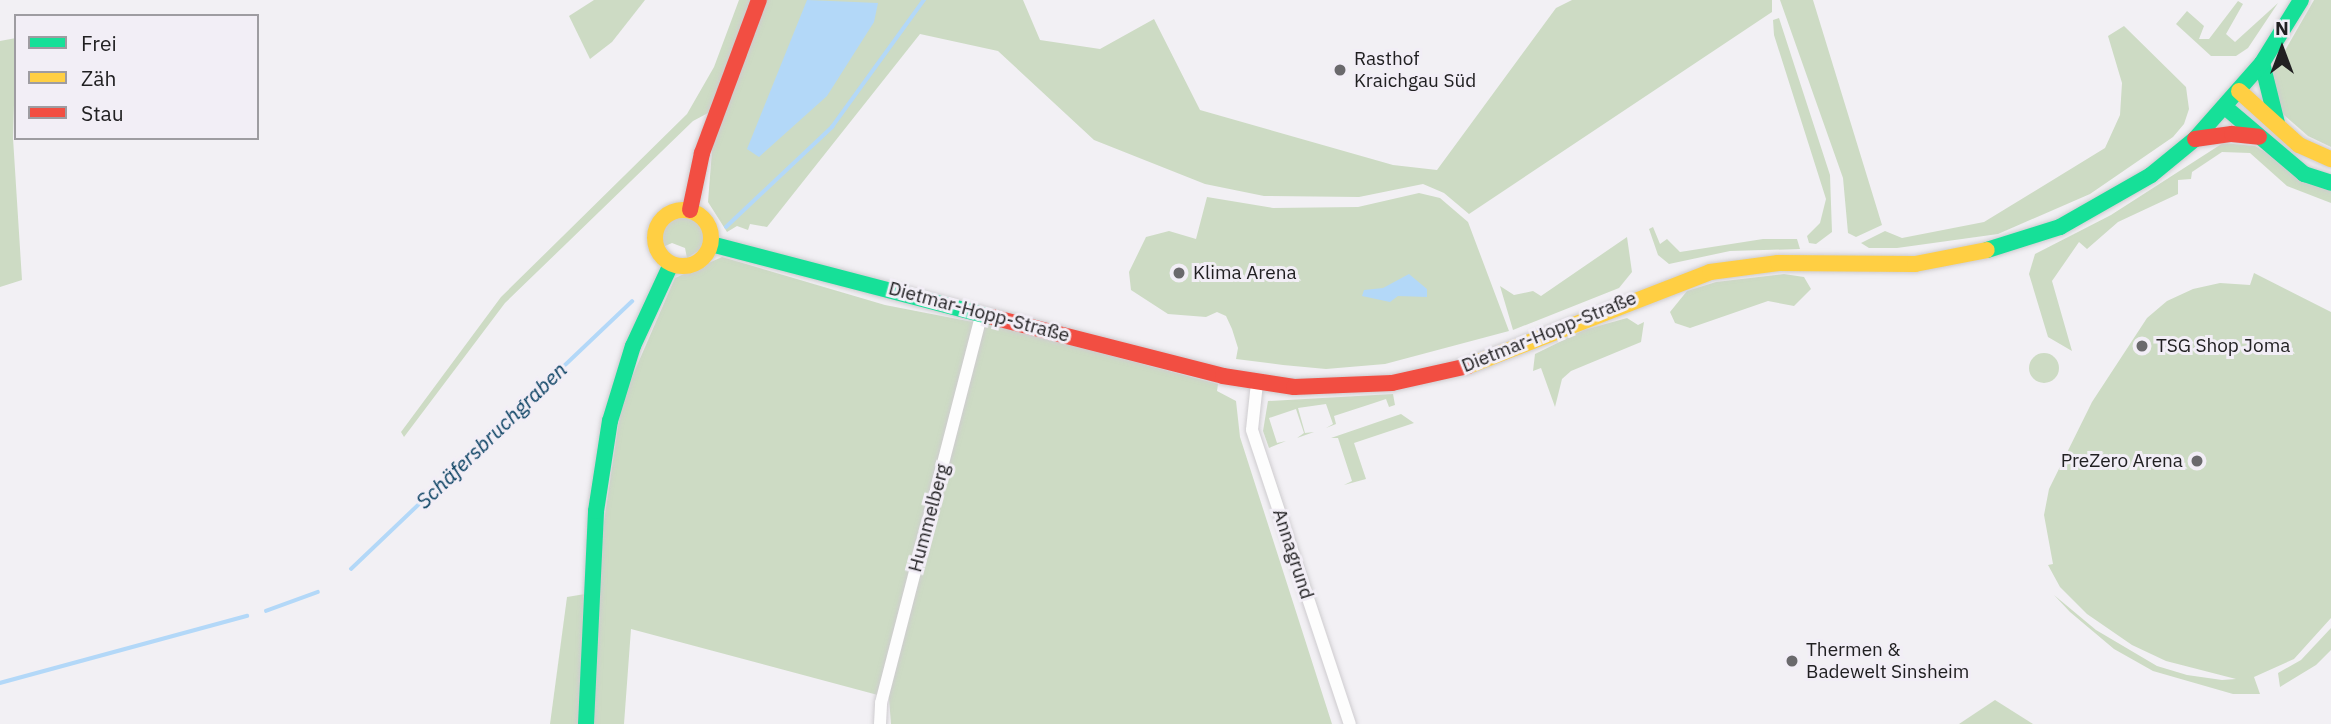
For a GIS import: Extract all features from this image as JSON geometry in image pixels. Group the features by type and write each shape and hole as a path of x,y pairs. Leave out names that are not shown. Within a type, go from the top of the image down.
{"main road":[{"path":"690,210 702,153 759,0"},
{"name":"Dietmar-Hopp-Straße","path":"711,244 1257,383 1335,388 1429,377 1519,348 1686,279 1733,267 1915,264 2005,247 2060,227 2105,204 2151,175 2195,139 2262,62 2301,0"},
{"path":"2262,62 2267,94 2279,128"},
{"path":"2239,91 2299,145 2331,159"},
{"path":"2225,107 2304,173 2331,183"},
{"path":"2195,139 2232,134 2259,137"},
{"path":"690,210 707,223 711,244 696,263 671,264 657,249 656,228 670,212 690,210"},
{"path":"586,724 596,512 604,455 633,346 671,264"}],"street":[{"name":"Hummelberg","path":"880,724 881,703 982,313"},
{"name":"Annagrund","path":"1257,383 1252,430 1350,724"}],"green space":[{"path":"594,0 645,0 612,42 590,59 569,16"},
{"path":"739,0 754,0 710,112 693,121 505,303 404,437 401,432 501,297 687,114 714,67"},
{"path":"764,0 1023,0 1040,40 1100,49 1154,19 1200,110 1393,165 1437,170 1556,8 1572,0 1772,0 1772,12 1469,214 1444,193 1423,184 1359,197 1264,196 1205,184 1094,140 998,51 920,34 767,227 750,224 748,230 737,226 727,232 708,202 713,138"},
{"path":"1780,0 1813,0 1882,225 1856,237 1848,233 1843,178"},
{"path":"2314,0 2331,0 2331,147 2308,136 2283,114 2272,73"},
{"path":"2238,1 2243,4 2226,34 2235,42 2278,3 2248,48 2236,56 2211,56 2176,24 2187,11 2204,26 2199,39 2209,39"},
{"path":"1779,18 1830,175 1832,232 1816,244 1809,243 1807,236 1820,223 1826,199 1774,35 1773,20"},
{"path":"2124,26 2186,87 2189,109 2184,124 2173,137 2090,194 1998,234 1897,248 1869,248 1861,243 1885,231 1902,238 1984,222 2105,148 2120,115 2122,83 2108,36"},
{"path":"14,38 13,138 22,280 0,287 0,41"},
{"path":"2223,143 2255,146 2331,190 2331,203 2287,186 2250,153 2222,152 2192,172 2191,179 2178,180 2178,194 2118,222 2087,249 2079,242 2052,281 2072,351 2048,337 2029,274 2035,254 2111,215"},
{"path":"1419,193 1440,198 1468,222 1509,331 1385,364 1326,369 1283,365 1236,359 1238,348 1226,316 1217,312 1206,317 1168,314 1131,290 1129,272 1146,237 1169,231 1196,239 1207,197 1273,208 1358,207"},
{"path":"687,215 701,224 705,234 701,249 687,258 685,248 672,243 663,247 660,236 671,218"},
{"path":"1653,227 1660,244 1667,239 1680,252 1763,239 1797,239 1800,249 1730,251 1669,264 1658,255 1649,229"},
{"path":"1627,237 1632,272 1619,288 1513,330 1500,286 1514,295 1533,291 1541,296"},
{"path":"722,257 885,305 1009,329 1218,384 1217,391 1236,401 1240,437 1332,724 891,724 889,698 631,629 624,724 593,724 601,542 622,400 675,278"},
{"name":"PreZero Arena","path":"2254,273 2331,312 2331,618 2294,659 2254,677 2260,694 2233,694 2153,671 2114,649 2070,612 2054,595 2096,630 2157,666 2187,675 2222,680 2236,679 2166,661 2132,645 2087,614 2060,587 2048,565 2053,564 2044,515 2049,489 2092,402 2147,318 2167,301 2193,289 2220,283 2250,285"},
{"path":"1784,274 1804,277 1811,289 1794,306 1768,301 1690,328 1675,323 1670,312 1687,291 1716,282"},
{"path":"1627,318 1638,325 1644,322 1641,342 1571,371 1562,379 1555,407 1541,368 1533,371 1535,354 1584,330"},
{"path":"2044,353 2055,357 2059,368 2055,379 2044,383 2033,379 2029,368 2033,357"},
{"path":"1393,394 1395,405 1389,407 1386,399 1334,416 1336,424 1326,428 1333,424 1326,404 1298,408 1305,433 1314,432 1297,438 1304,433 1296,409 1269,418 1277,443 1286,441 1269,448 1263,431 1268,401"},
{"path":"1401,414 1414,423 1354,443 1366,479 1344,485 1352,481 1338,438 1331,438"},
{"path":"585,594 578,724 550,724 567,597"},
{"path":"2331,628 2331,650 2316,665 2280,687 2278,673 2301,660"},
{"path":"1995,700 2033,724 1959,724"}],"water":[{"path":"807,0 878,3 874,22 827,96 759,157 747,149"},
{"path":"1409,274 1427,289 1427,297 1398,296 1390,302 1362,296 1364,290 1383,288"}],"waterway":[{"name":"Schäfersbruchgraben","path":"726,227 832,127 924,0"},
{"name":"Schäfersbruchgraben","path":"351,569 632,301"},
{"name":"Schäfersbruchgraben","path":"266,611 318,592"},
{"name":"Schäfersbruchgraben","path":"0,683 247,616"}],"traffic: fast":[{"path":"1987,250 2060,227 2151,175 2195,139 2262,63 2301,0"},
{"path":"2262,63 2277,123"},
{"path":"2225,107 2304,174 2331,183"},
{"path":"711,244 992,317"},
{"path":"586,724 596,511 610,421 633,346 671,264"}],"traffic: slow":[{"path":"2239,91 2299,145 2331,159"},
{"path":"677,210 689,210 699,214 707,222 711,238 707,254 699,262 689,266 677,266 667,262 659,254 655,244 655,232 659,222 667,214 677,210"},
{"path":"1468,366 1710,272 1778,263 1915,264 1987,250"}],"traffic: jam":[{"path":"690,210 702,153 759,0"},
{"path":"2195,139 2232,134 2259,137"},
{"path":"992,317 1223,376 1294,387 1392,383 1468,366"}],"place":[{"name":"Rasthof Kraichgau Süd","path":"1340,70"},
{"name":"Klima Arena","path":"1179,273"},
{"name":"TSG Shop Joma","path":"2142,346"},
{"name":"PreZero Arena","path":"2197,461"},
{"name":"Thermen & Badewelt Sinsheim","path":"1792,661"}]}
